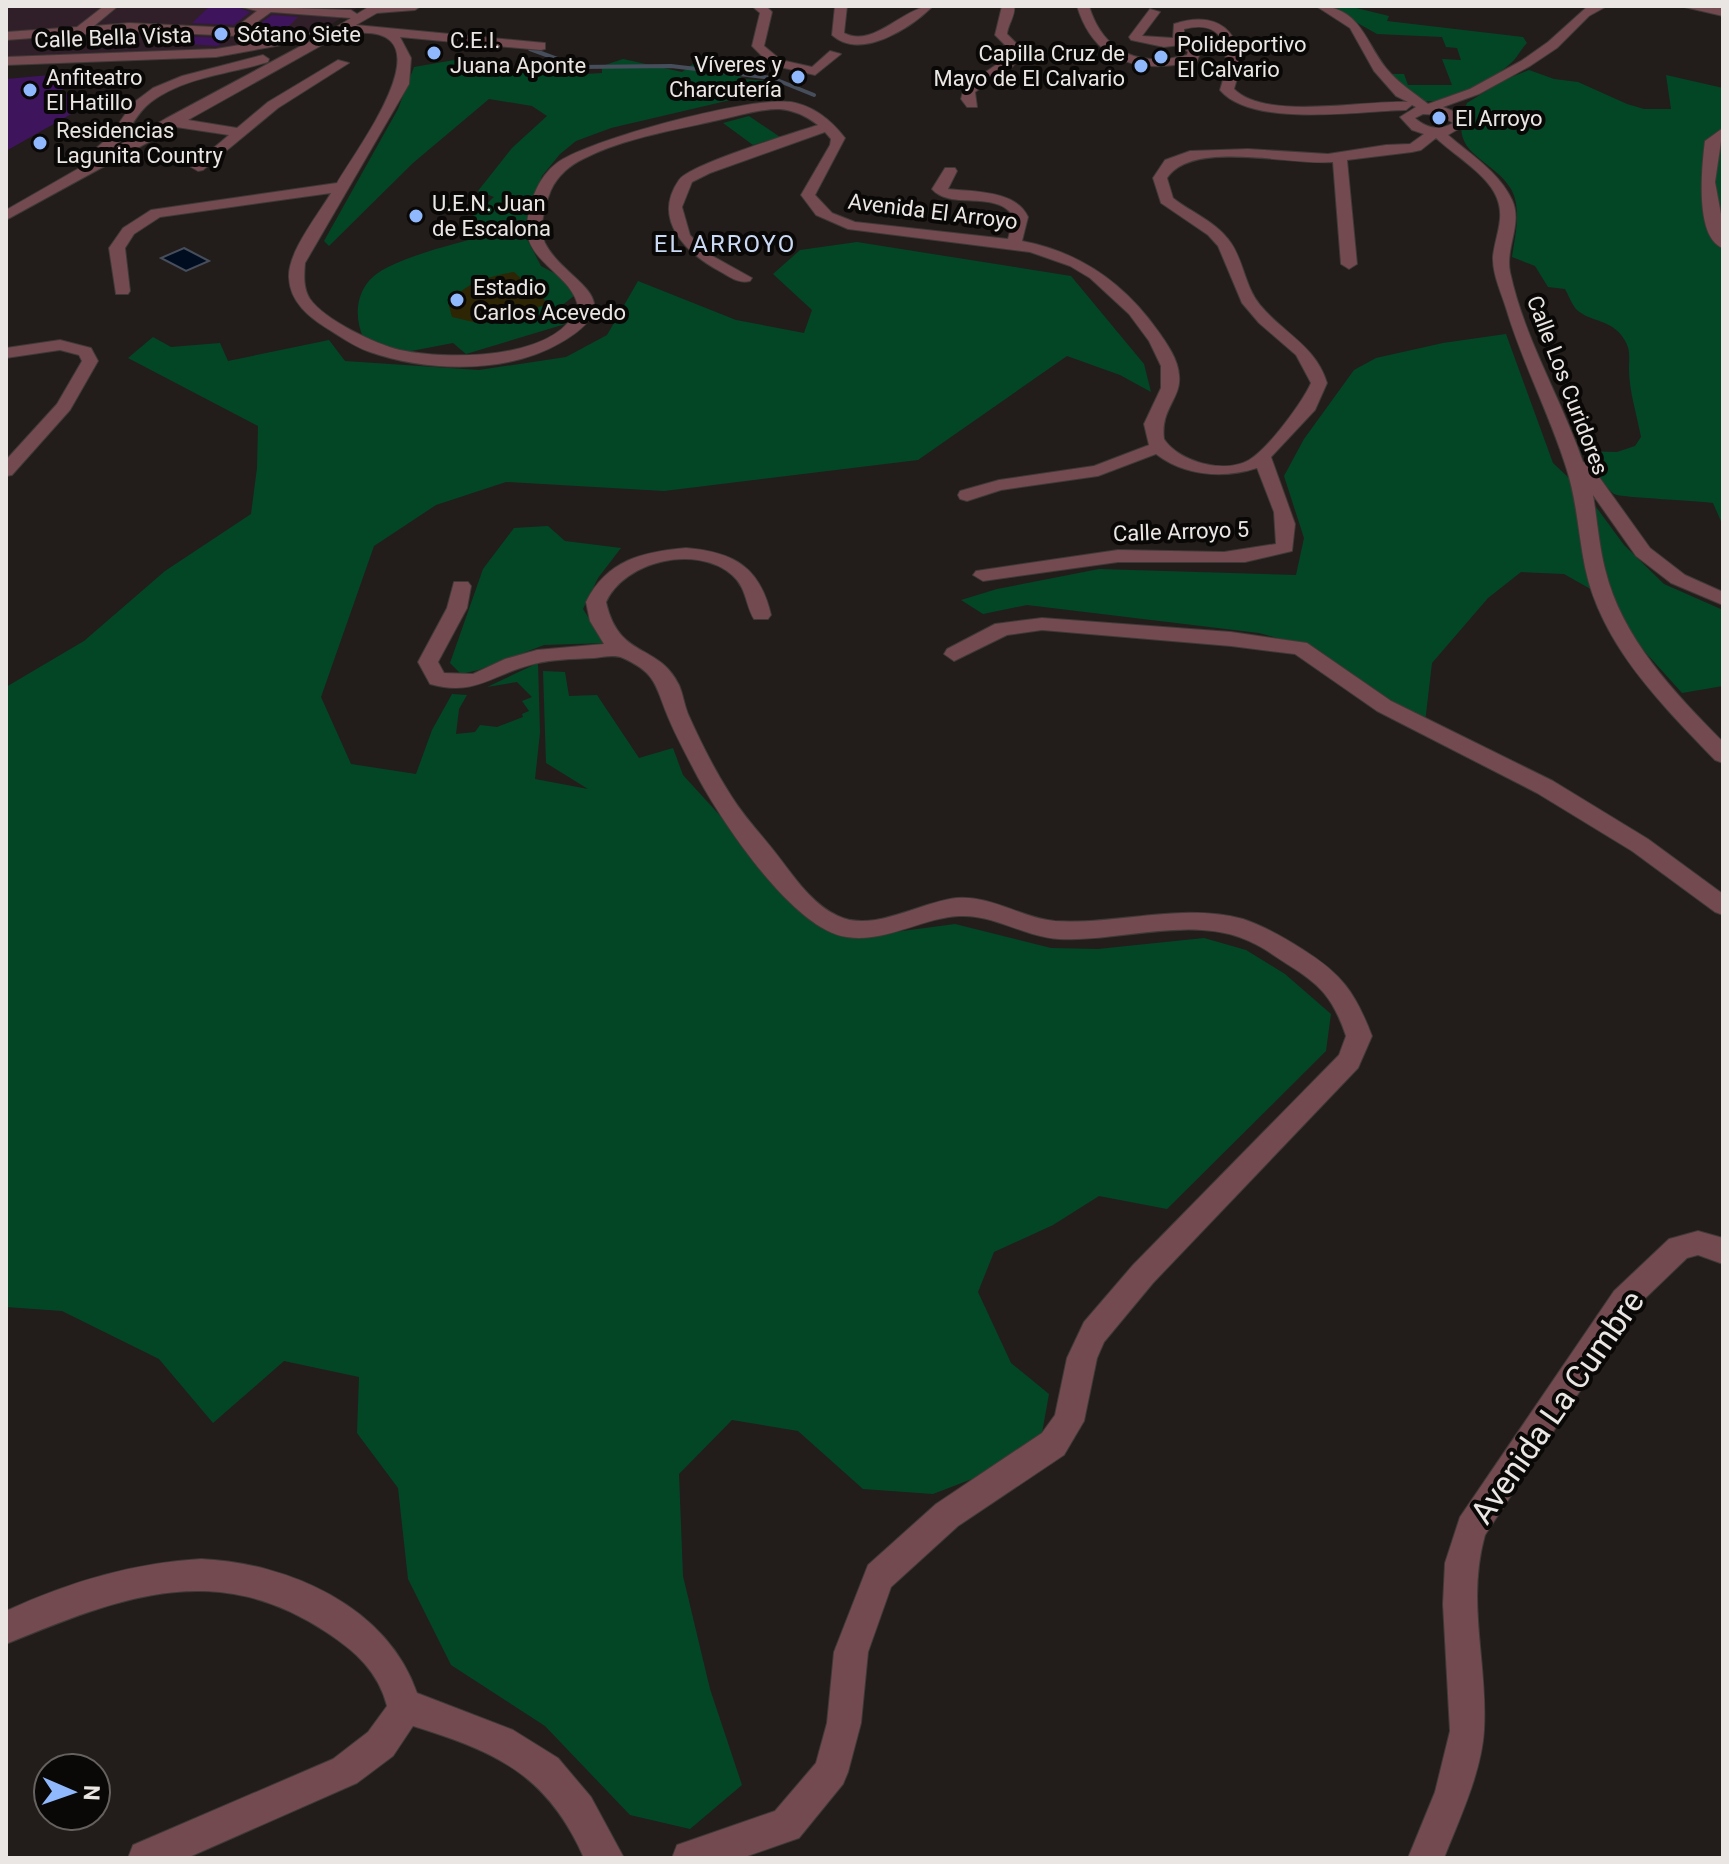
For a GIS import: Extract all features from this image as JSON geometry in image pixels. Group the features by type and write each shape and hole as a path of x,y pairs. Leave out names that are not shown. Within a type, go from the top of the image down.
{"street":[{"path":"82,29 112,6"},
{"path":"244,6 351,14"},
{"path":"6,200 111,144 123,132 137,107 173,82 254,62 321,37 351,14 372,7 415,6"},
{"path":"758,6 766,12 758,46 766,58 777,65 815,71 835,54"},
{"path":"841,6 838,35 853,41 879,35 927,6"},
{"path":"972,104 968,99 969,90 1008,63 1018,51 1001,35 1008,6"},
{"path":"1083,6 1099,40 1127,61 1173,63 1192,58 1195,51 1176,32 1178,27 1201,17 1229,43 1235,54 1227,90 1238,100 1271,108 1415,109 1451,114 1458,124"},
{"path":"1322,6 1355,26 1379,68 1436,132"},
{"path":"1388,148 1387,143 1401,136 1415,109 1465,95 1547,50 1568,31 1582,9 1601,6"},
{"path":"1686,6 1723,12"},
{"path":"6,36 82,29 155,27 238,32 269,7"},
{"path":"6,216 372,7"},
{"path":"1154,12 1135,37 1137,39 1164,43 1183,41"},
{"path":"374,31 403,46 407,59 402,84 334,188 297,237 284,264 300,300 322,319 374,348 390,352 474,360 535,349 555,340 579,323 586,302 577,283 549,261 536,236 537,214 544,187 561,166 604,145 753,107 790,105 806,108 828,126"},
{"path":"6,64 216,59 321,37 374,31 541,46"},
{"path":"321,37 357,37 376,42 390,51 394,65 389,87 334,188"},
{"path":"198,167 273,105 343,63"},
{"path":"190,76 216,76 226,80 227,85 220,96"},
{"path":"1462,153 1458,124 1465,95"},
{"path":"137,107 144,116 239,132"},
{"path":"967,495 999,485 1098,471 1159,447 1174,459 1205,469 1244,468 1262,456 1309,406 1319,383 1317,373 1304,352 1255,310 1238,285 1225,244 1166,200 1161,190 1161,179 1172,162 1205,153 1340,158 1388,148 1403,150 1458,124"},
{"path":"744,278 702,256 683,236 675,207 686,180 705,170 828,126"},
{"name":"Avenida El Arroyo","path":"828,126 838,138 837,145 808,195 817,210 830,219 853,226 898,232 1014,242 1045,250 1092,272 1109,284 1137,314 1168,362 1172,377 1168,393 1153,422 1153,435 1159,447"},
{"name":"Calle Los Curidores","path":"1436,132 1498,186 1507,204 1509,223 1501,256 1506,287 1584,493 1595,569 1608,607 1632,653 1684,715 1723,755"},
{"path":"1723,132 1712,141 1707,177 1708,211 1723,243"},
{"path":"1340,158 1349,264"},
{"path":"950,171 940,184 939,189 944,193 1007,202 1018,209 1021,218 1014,242"},
{"path":"122,291 117,248 128,231 156,213 334,188"},
{"path":"6,353 60,345 85,352 90,361 64,406 6,471"},
{"path":"1568,445 1643,552 1678,579 1723,599"},
{"name":"Calle Arroyo 5","path":"983,575 1016,573 1097,558 1239,556 1285,547 1284,509 1272,488 1262,456"},
{"path":"690,1858 786,1825 831,1772 844,1723 851,1652 879,1576 947,1515 1053,1444 1069,1421 1082,1358 1094,1332 1143,1274 1349,1061 1359,1036 1342,992 1315,968 1264,937 1233,926 1162,923 1119,930 1053,930 1000,911 957,907 873,927 850,929 831,924 801,904 719,796 676,709 668,683 650,663 620,649 602,628 596,602 609,578 648,558 688,553 712,557 734,569 752,586 761,615"},
{"path":"461,586 457,608 428,662 437,679 465,684 481,681 525,660 620,649"},
{"path":"954,654 1002,629 1042,624 1231,639 1300,648 1384,706 1545,787 1613,828 1723,906"},
{"name":"Avenida La Cumbre","path":"1426,1858 1452,1792 1467,1731 1459,1604 1461,1563 1471,1528 1624,1300 1679,1248 1698,1243 1723,1251"},
{"path":"6,1628 83,1595 158,1579 210,1575 264,1583 312,1604 358,1633 385,1659 398,1680 404,1706 395,1729 374,1752 345,1771 146,1858"},
{"path":"404,1706 483,1731 549,1772 578,1806 600,1854 606,1858"}],"shaded area":[{"path":"6,6 360,6 305,41 228,56 6,64"}],"green space":[{"path":"1327,6 1348,6 1389,16 1387,21 1523,37 1527,43 1511,63 1493,77 1453,97 1428,101 1410,94 1389,74 1404,74 1408,85 1452,85 1442,59 1461,60 1457,48 1446,47 1442,37 1377,34"},
{"path":"466,58 490,59 482,65 542,75 602,73 602,66 623,59 682,72 693,64 722,71 730,68 743,79 782,82 756,94 611,128 576,141 560,154 542,176 525,235 541,266 567,280 575,295 560,307 572,322 466,354 453,343 406,352 364,339 358,314 363,290 374,276 396,263 487,235 465,223 494,197 478,191 512,148 547,116 532,106 489,99 413,163 329,246 324,241 398,109 414,67"},
{"path":"1529,70 1554,79 1578,82 1644,109 1671,109 1666,75 1723,88 1723,526 1713,503 1614,494 1578,451 1617,452 1635,446 1641,437 1630,386 1628,347 1613,328 1577,310 1565,289 1548,287 1535,266 1512,257 1517,223 1511,189 1473,153 1462,134 1467,103 1504,80"},
{"path":"749,116 780,137 753,145 723,123"},
{"path":"857,242 1071,276 1144,364 1151,392 1120,375 1067,356 918,460 664,491 506,482 436,505 374,546 321,697 351,764 416,774 432,730 452,694 467,695 459,709 456,734 475,732 480,725 497,727 523,717 522,714 529,711 522,701 532,697 517,682 487,687 538,663 540,733 535,779 588,789 546,763 543,671 565,672 569,696 597,695 639,758 673,748 683,775 755,854 857,937 955,924 1051,948 1098,949 1204,938 1246,950 1285,974 1331,1014 1326,1051 1167,1209 1099,1196 1053,1225 994,1252 978,1292 1011,1363 1049,1394 1042,1433 1011,1464 933,1494 863,1489 798,1431 732,1420 679,1474 683,1576 710,1689 742,1785 690,1829 630,1815 545,1726 451,1665 408,1579 398,1488 357,1433 359,1377 284,1361 213,1423 159,1359 62,1311 6,1307 6,687 84,641 165,571 251,514 258,426 128,358 153,337 171,347 220,343 228,361 329,340 345,361 479,370 566,357 607,335 638,281 736,320 804,333 812,310 773,274 800,250"},
{"path":"1506,334 1553,463 1588,496 1624,545 1664,584 1723,610 1723,686 1682,693 1629,634 1610,600 1564,574 1521,572 1488,598 1432,663 1424,731 1317,649 1259,633 1027,605 983,614 961,600 997,589 1099,569 1296,575 1304,538 1284,476 1304,439 1354,370 1376,358 1443,343"},
{"path":"548,526 565,541 621,548 598,578 583,609 605,643 544,645 461,674 450,663 483,569 514,528"}],"sand":[{"path":"514,272 549,304 482,324 452,317 449,306 469,286 486,278"}],"water":[{"path":"184,248 209,261 186,271 161,258"}],"building":[{"path":"210,6 235,6 250,12 234,25 192,23"},
{"path":"272,15 298,17 280,35 245,34"},
{"path":"178,36 227,38 218,46 171,43"},
{"path":"50,75 62,77 63,93 96,100 6,151 6,79"}],"waterway":[{"path":"530,49 579,67 671,66 772,78 814,95"}],"place":[{"name":"Sótano Siete","path":"221,34"},
{"name":"C.E.I. Juana Aponte","path":"434,53"},
{"name":"Polideportivo El Calvario","path":"1161,57"},
{"name":"Capilla Cruz de Mayo de El Calvario","path":"1141,66"},
{"name":"Víveres y Charcutería","path":"798,77"},
{"name":"Anfiteatro El Hatillo","path":"30,90"},
{"name":"El Arroyo","path":"1439,118"},
{"name":"Residencias Lagunita Country","path":"40,143"},
{"name":"U.E.N. Juan de Escalona","path":"416,216"},
{"name":"Estadio Carlos Acevedo","path":"457,300"}],"district":[{"name":"EL ARROYO","path":"725,244"}]}
